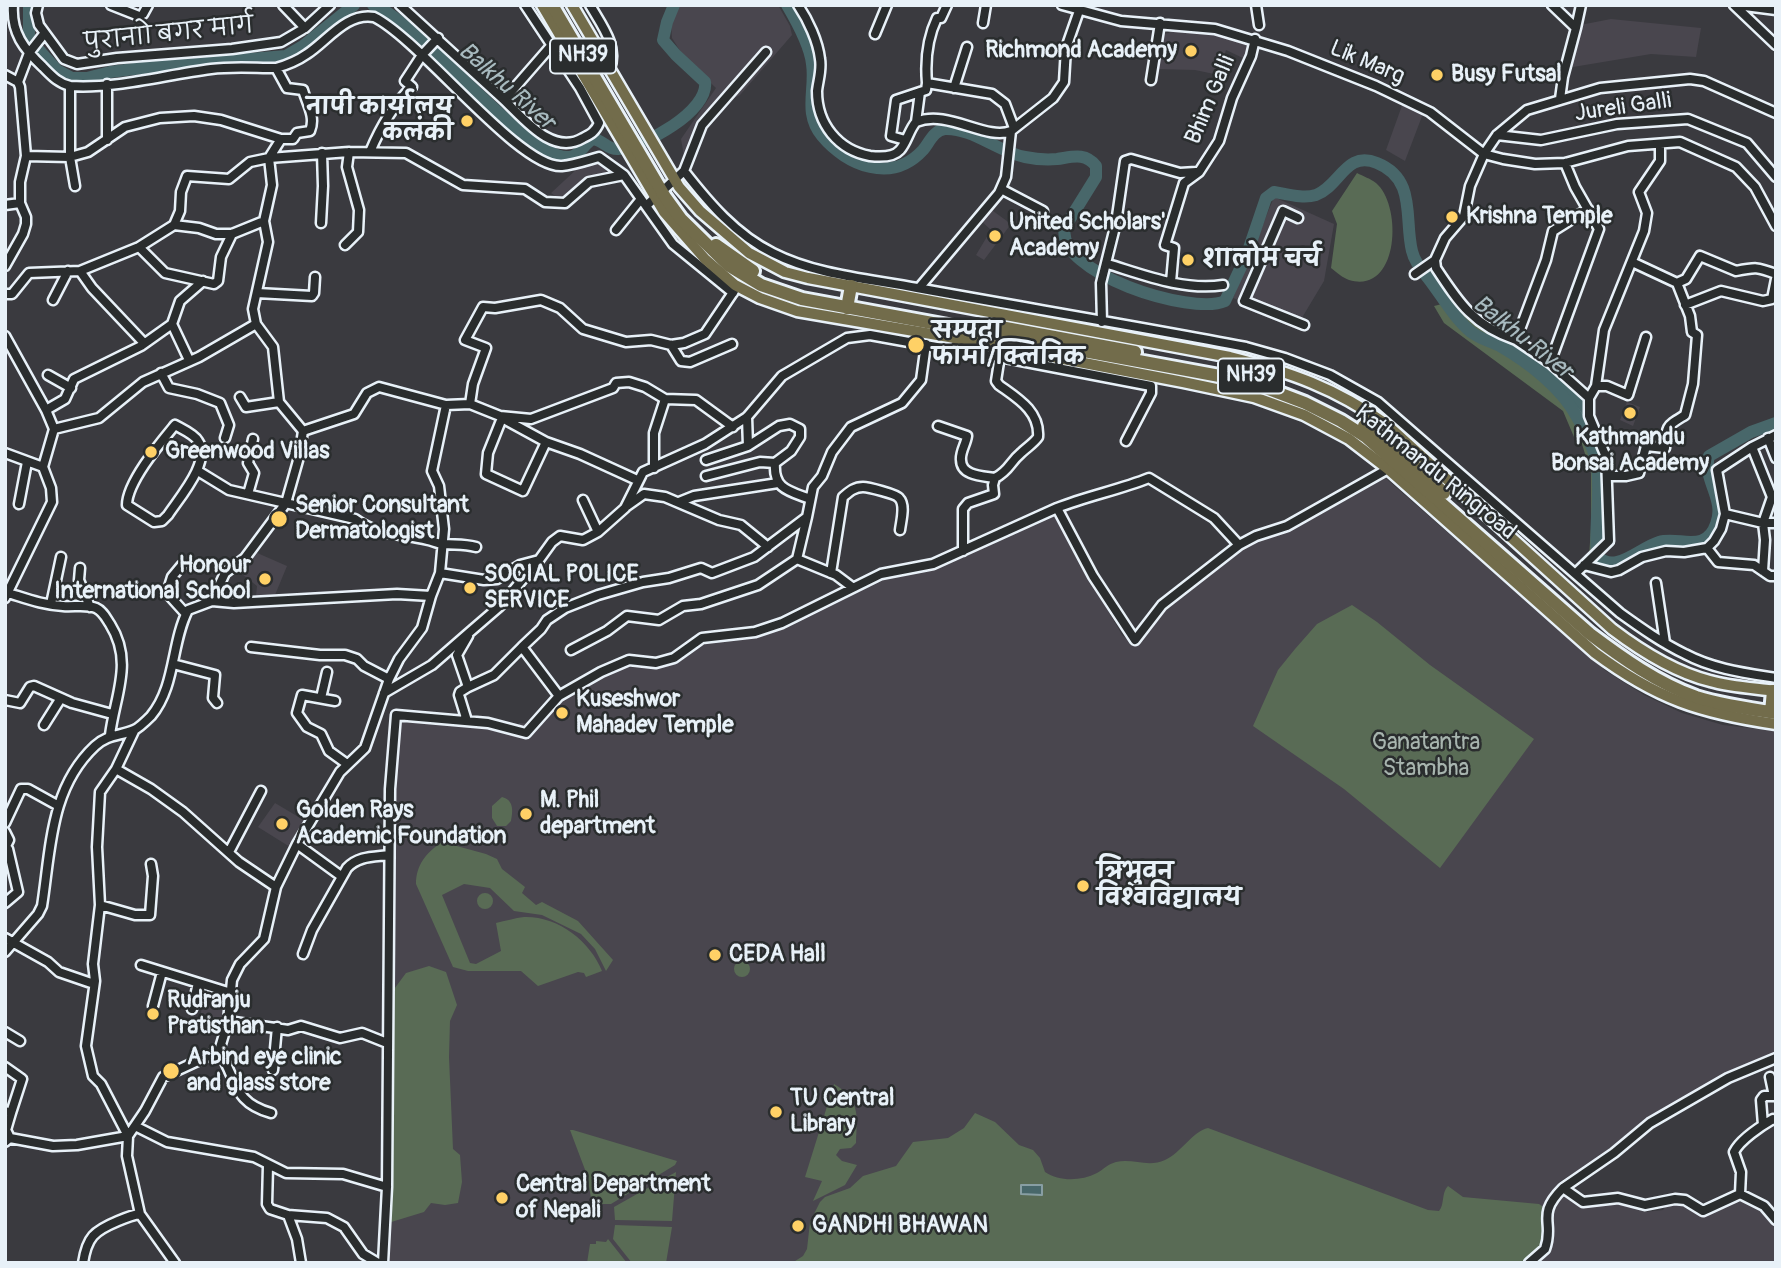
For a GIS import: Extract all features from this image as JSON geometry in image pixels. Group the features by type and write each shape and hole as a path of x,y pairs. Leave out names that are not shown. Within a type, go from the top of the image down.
{"highway":[{"name":"Kathmandu Ringroad","path":"552,5 616,105"},
{"name":"Kathmandu Ringroad","path":"562,5 681,219 728,265 761,285 777,291 848,304 1216,368 1264,379 1320,400 1356,421 1407,459 1503,547 1627,653 1657,671 1694,687 1727,697 1774,702"},
{"path":"848,304 851,286"},
{"name":"Kathmandu Ringroad","path":"848,304 1001,347 1247,382 1320,409 1366,437 1390,456 1590,634 1614,652 1667,684 1697,697 1729,705 1774,702"}],"main road":[{"path":"542,5 596,96 616,105"},
{"path":"572,5 610,69 616,105"},
{"path":"665,190 763,262 785,272 851,286 889,288 1260,364 1339,394 1386,424 1612,629 1672,667 1774,702"},
{"path":"665,190 681,234 734,289 797,311 962,334"},
{"path":"1001,347 1254,397 1326,425 1388,469 1617,670 1678,703 1709,713 1774,702"}],"street":[{"path":"12,5 12,19 16,31 58,82 70,86 107,84 209,69 276,68 307,54 347,23 362,16 380,19 423,54 496,126 534,156 560,166 599,158 624,175 673,244 734,289 705,334 671,345 651,340 626,342 583,328 561,308 541,300 495,308 483,307 465,340 486,348 473,384 470,404"},
{"path":"18,82 31,51 43,35 36,19 38,5"},
{"path":"111,5 139,16 148,5"},
{"path":"283,5 305,27"},
{"name":"पुरानाो बगर मार्ग","path":"43,35 69,62 85,64 117,58 270,45 289,39 330,5"},
{"path":"400,5 550,141 575,143 595,132 599,123 580,88 526,5"},
{"path":"590,5 611,41 614,56 610,69"},
{"path":"798,5 812,32 820,60 818,97 821,116 828,130 848,149 877,157 901,149 916,122 920,92"},
{"path":"875,34 887,5"},
{"path":"905,140 891,136 896,100 926,90 925,60 930,37 933,26 947,5"},
{"path":"983,23 986,5"},
{"name":"Lik Marg","path":"1062,5 1121,21 1215,29 1255,39 1376,86 1430,113 1484,154 1535,164 1565,163 1628,146 1680,142 1736,167 1755,187 1776,226"},
{"path":"1256,5 1259,25"},
{"path":"1552,5 1576,28"},
{"path":"1560,99 1581,5"},
{"path":"1735,5 1776,10"},
{"path":"1735,5 1776,45"},
{"path":"916,122 934,117 1001,135 1012,131 1053,97 1064,82 1066,48 1079,8"},
{"path":"1151,80 1160,23"},
{"name":"Bhim Galli","path":"1171,282 1174,248 1165,245 1184,183 1199,172 1219,141 1231,98 1251,56 1255,39"},
{"path":"370,152 398,100 412,87 405,81 436,40"},
{"path":"504,100 551,46"},
{"path":"954,88 967,47"},
{"path":"616,230 643,203 665,190 684,171 702,125 766,52"},
{"path":"26,156 69,157 88,152 125,127 160,118 194,116 221,120 281,139 293,139 297,133 310,131 313,127 313,115 303,90 287,89 276,68"},
{"path":"5,75 18,82 20,87 26,156 20,182 20,203 26,224 5,266"},
{"path":"1415,274 1435,260 1445,238 1464,216 1470,186 1484,154 1497,135 1527,110 1600,88 1690,79 1704,81 1776,113"},
{"path":"919,288 1003,185 1012,131 1005,104 992,94 927,83"},
{"path":"107,84 107,140"},
{"path":"70,86 69,157 75,186"},
{"name":"Jureli Galli","path":"1497,135 1541,140 1617,124 1688,119 1747,143 1776,177"},
{"path":"212,601 225,573 245,558 286,503 303,431 279,402 273,347 256,324 253,309 268,242 264,221 272,185 269,158 281,139"},
{"path":"1576,573 1609,541 1609,476 1603,450 1589,415 1589,398 1596,386 1604,330 1644,230 1647,213 1639,192 1660,161 1660,144"},
{"path":"345,245 358,232 359,210 348,167 349,152"},
{"path":"5,294 12,293 29,273 80,271 139,247 174,225 180,211 181,192 187,176 229,179 250,162 269,158 321,153 406,153 463,185 525,189 545,202 565,203 589,182 624,175"},
{"path":"321,153 321,223"},
{"path":"1102,322 1101,284 1107,266 1125,161 1131,159 1180,173 1199,172"},
{"path":"1549,363 1599,229 1575,187 1565,163"},
{"path":"684,171 724,218 771,252 807,266 889,288 919,288 1247,347 1307,366 1339,380 1378,402 1620,613 1686,655 1724,669 1774,702"},
{"path":"1003,185 1042,211"},
{"path":"5,205 20,203"},
{"path":"1516,340 1546,260 1553,231 1588,209"},
{"path":"1298,218 1283,211 1244,301 1304,325"},
{"path":"174,225 199,228 216,234 232,234 264,221"},
{"path":"139,247 165,273 217,284 221,257 232,234"},
{"path":"1678,283 1686,279 1700,256 1736,271 1750,267 1764,268 1776,277 1772,299 1763,301 1721,291 1685,305"},
{"path":"1435,260 1436,268 1464,309 1500,335 1516,340 1549,363 1589,398"},
{"path":"1609,476 1639,473 1646,446 1665,448 1666,430 1669,424 1685,415 1693,384 1697,335 1692,332 1690,316 1678,283 1632,261"},
{"path":"1107,266 1206,288 1223,285"},
{"path":"53,300 68,271"},
{"path":"80,271 92,288 147,341"},
{"path":"257,293 312,296 315,277"},
{"path":"46,410 65,399 74,379 147,341 172,324 180,301 203,281"},
{"path":"172,324 189,360"},
{"path":"54,429 99,418 132,390 256,324"},
{"path":"953,350 962,334"},
{"path":"625,508 643,472 705,444 747,417 782,376 847,338 870,335 953,350 1001,347 1152,386 1126,441"},
{"path":"5,336 54,429 43,467 51,488 52,502 6,594 31,602 97,608 107,619 117,634 123,657 120,689 112,714 110,735"},
{"path":"1596,386 1607,386 1628,394 1646,337"},
{"path":"1218,355 1220,342"},
{"path":"671,345 681,361 690,362 732,344"},
{"path":"570,650 607,631 627,616 659,620 683,606 701,604 758,585 797,559 813,488 822,476 832,452 851,427 902,403 921,380 926,344"},
{"path":"939,426 967,436 961,460 971,474 995,478 1009,471 1020,454 1031,447 1038,437 1039,429 1027,405 996,381 1001,347"},
{"path":"161,373 169,388 220,402 229,425 225,438"},
{"path":"48,375 71,388"},
{"path":"303,431 354,414 367,393 379,387 446,405 470,404 500,416 531,419 613,388 615,383 629,382 645,387 665,399 696,400 733,426"},
{"path":"240,397 246,407 279,402"},
{"path":"654,468 654,433 665,399"},
{"path":"271,1113 252,1108 242,1096 219,1051 228,1021 232,980 240,964 264,939 276,887 297,844 340,772 365,748 389,679 399,659 422,628 440,573 443,529 439,486 432,471 446,405"},
{"path":"484,409 546,442 637,480"},
{"path":"747,417 748,446"},
{"path":"502,418 488,453 488,475 523,491 546,442"},
{"path":"706,460 748,446 779,426 790,424 800,429 800,437 792,451 775,463 760,462 706,476"},
{"path":"175,425 197,439 201,454 198,471 159,523 127,505 128,497 150,454 175,425"},
{"path":"1586,563 1611,572 1642,557 1665,551 1684,552 1707,548 1721,529 1725,514 1717,470 1772,437 1776,458"},
{"path":"248,494 254,473 248,464 253,439"},
{"path":"1752,447 1772,497 1763,523 1763,571"},
{"path":"5,453 43,467"},
{"path":"19,504 27,462"},
{"path":"775,463 774,475 778,483 787,491 810,499"},
{"path":"1057,508 1093,576 1135,640 1162,605 1239,545 1287,526 1388,469"},
{"path":"198,471 229,490 355,519 366,528 392,536 427,540 442,545 459,543 476,547"},
{"path":"962,551 963,509 968,502 994,494 995,478"},
{"path":"268,1166 267,1205 270,1209 288,1214 327,1218 344,1227 363,1254 381,1263 387,1187 390,789 395,716 398,714 488,723 526,733 559,696 601,672 629,660 656,663 674,658 702,638 755,632 782,623 881,574 933,564 1057,508 1149,478 1214,518 1239,545"},
{"path":"679,502 694,496 778,483"},
{"path":"831,573 843,497 853,489 863,487 897,495 902,500 900,530"},
{"path":"384,694 432,665 500,606 552,542 560,536 583,540 598,532 644,494 665,497 719,520 741,524 768,547"},
{"path":"583,500 598,532"},
{"path":"1725,514 1763,523 1776,523"},
{"path":"467,720 460,692 494,676 547,620 565,608 598,595 701,568 712,573 754,556 807,517"},
{"path":"1707,548 1718,562 1754,565 1770,576 1776,576"},
{"path":"51,604 61,557"},
{"path":"797,559 831,573 852,587"},
{"path":"440,573 484,580 498,579 520,565 539,560"},
{"path":"182,565 172,577 167,593 186,614"},
{"path":"80,568 79,580 90,607"},
{"path":"1656,583 1665,643"},
{"path":"175,1263 140,1214 127,1156 128,1136 102,1084 93,1076 86,1046 100,905 97,810 100,792 116,769 134,731 150,717 160,701 186,614 192,607 212,601 234,603 397,594 431,596"},
{"path":"468,687 457,655 471,631"},
{"path":"251,647 320,656 345,655 357,659 364,666 389,679"},
{"path":"522,647 559,696"},
{"path":"173,664 215,675 214,698 217,703"},
{"path":"321,698 327,672"},
{"path":"5,699 20,703 32,686 112,714"},
{"path":"335,701 302,695 297,713 307,727 321,734 329,751 347,764"},
{"path":"44,725 61,698"},
{"path":"5,952 8,941 38,914 42,906 57,805 64,787 94,746 110,735 134,731"},
{"path":"116,769 162,796 239,862 276,887"},
{"path":"5,823 21,789 28,789 57,805"},
{"path":"229,852 261,791"},
{"path":"5,832 9,840 5,847 18,891 5,903"},
{"path":"297,844 341,876"},
{"path":"303,954 312,930 341,876 352,862 365,857 389,855"},
{"path":"100,905 135,915 149,915 153,876 151,864"},
{"path":"8,941 48,962 59,972 94,984"},
{"path":"141,965 231,993"},
{"path":"153,1006 162,972"},
{"path":"192,1009 198,983"},
{"path":"228,1021 288,1030 301,1026 340,1038 362,1033 387,1043"},
{"path":"273,1070 277,1027"},
{"path":"5,1032 20,1041"},
{"path":"5,1067 22,1079 8,1112 8,1140 53,1146 77,1145 128,1136 163,1077 219,1051"},
{"path":"1529,1263 1545,1249 1547,1210 1552,1199 1563,1188 1614,1153 1650,1123 1728,1079 1776,1058"},
{"path":"1763,1125 1761,1100 1764,1096 1773,1096 1770,1077"},
{"path":"1740,1194 1741,1172 1734,1152 1738,1143 1763,1125 1776,1120"},
{"path":"135,1126 167,1142 254,1157 286,1173 343,1174 387,1187"},
{"path":"1563,1188 1583,1202 1618,1198 1645,1205 1675,1199 1685,1200 1703,1211 1740,1194"},
{"path":"1740,1194 1764,1206 1775,1219"},
{"path":"83,1263 91,1237 101,1228 140,1214"},
{"path":"288,1214 297,1239 301,1263"}],"shaded area":[{"path":"678,5 778,5 792,35 740,95 729,101 707,127 702,134 695,159 684,156 681,139 716,88 684,57 672,38 671,23"},
{"path":"1611,19 1701,28 1696,57 1651,54 1567,68 1580,25"},
{"name":"Richmond Academy","path":"1172,27 1230,31 1255,41 1251,53 1245,59 1226,50 1221,67 1214,74 1195,70 1157,69 1159,35 1169,33"},
{"path":"1404,100 1424,111 1405,161 1386,150"},
{"path":"599,162 607,171 585,183 564,202 551,193 579,167"},
{"path":"1274,197 1334,224 1324,281 1300,321 1233,298"},
{"name":"United Scholars' Academy","path":"989,208 1011,224 984,260 976,255 991,230 979,219"},
{"name":"Kathmandu Bonsai Academy","path":"1627,402 1640,407 1633,426 1620,420"},
{"name":"त्रिभुवन विश्वविद्यालय","path":"1382,475 1606,671 1644,695 1682,713 1723,725 1776,731 1776,1051 1719,1078 1639,1124 1612,1148 1558,1183 1558,1189 1590,1204 1621,1203 1645,1212 1663,1210 1670,1201 1676,1200 1710,1211 1738,1197 1757,1202 1776,1224 1776,1263 386,1263 397,713 414,711 470,717 517,729 519,723 535,724 548,708 601,675 625,667 652,668 672,663 704,640 754,633 871,581 1000,537 1054,515 1122,635 1128,640 1136,640 1162,608 1246,545 1296,526"},
{"name":"Honour International School","path":"255,552 287,566 275,595 256,596 257,586 238,571"},
{"name":"Golden Rays Academic Foundation","path":"275,803 307,822 290,847 258,827"},
{"path":"205,988 228,996 222,1031 198,1031"}],"green space":[{"path":"1357,173 1376,183 1385,194 1393,228 1387,262 1378,274 1366,281 1349,280 1331,268 1337,224 1332,211"},
{"path":"1452,304 1548,380 1579,416 1591,438 1601,468 1598,549 1589,556 1591,473 1581,441 1574,437 1563,411 1444,323 1434,306"},
{"name":"Ganatantra Stambha","path":"1352,605 1534,739 1440,868 1344,789 1253,726 1278,670 1295,649 1317,624"},
{"path":"502,797 511,803 512,817 506,826 497,826 492,818 492,806"},
{"path":"442,842 497,859 502,869 525,887 522,893 536,905 542,902 578,921 613,960 606,971 595,949 581,934 542,915 514,911 490,888 464,884 442,895 470,963 476,964 501,951 496,923 524,917 549,921 571,932 590,950 602,971 586,977 584,973 578,972 538,986 521,971 468,971 453,967 416,884 423,860"},
{"path":"485,893 493,901 485,909 477,901"},
{"path":"742,961 750,969 742,977 734,969"},
{"path":"429,966 446,972 457,1005 450,1021 449,1057 453,1149 460,1155 462,1182 458,1203 431,1203 424,1212 388,1223 389,996 406,973"},
{"path":"834,1084 849,1096 857,1117 856,1143 851,1148 840,1149 836,1155 842,1161 857,1165 845,1185 813,1201 822,1181 805,1177"},
{"path":"975,1113 995,1122 1019,1145 1033,1150 1040,1158 1045,1172 1057,1178 1084,1178 1116,1162 1159,1162 1171,1157 1197,1133 1208,1128 1428,1210 1439,1211 1448,1186 1463,1197 1539,1204 1542,1206 1545,1246 1527,1263 792,1263 803,1256 807,1249 810,1222 825,1197 850,1188 863,1176 896,1166 913,1142 948,1138 964,1128"},
{"path":"570,1130 677,1161 675,1165 611,1204 592,1204 587,1175"},
{"path":"676,1172 672,1221 615,1220 614,1207"},
{"path":"615,1225 672,1227 666,1263 632,1263 613,1239"},
{"path":"608,1239 627,1263 587,1263 590,1244 596,1244 596,1241 606,1242"}],"water":[{"name":"Balkhu River","path":"1454,304 1551,367 1587,401 1585,408 1606,450 1612,534 1601,549 1605,477 1602,457 1591,430 1577,408 1559,388"},
{"path":"1021,1185 1042,1185 1042,1195 1021,1194"}],"waterway":[{"name":"Balkhu River","path":"29,5 29,39 57,70 72,78 87,78 142,68 286,56 303,46 354,5"},
{"name":"Balkhu River","path":"373,5 393,16 418,37 532,141 556,154 573,156 593,139 614,149 643,142 673,126 697,104 705,82 663,40 674,5"},
{"name":"Balkhu River","path":"787,5 811,57 813,119 832,147 857,163 870,167 898,166 911,160 935,134 945,129 966,132 1025,157 1049,159 1078,156 1087,159 1096,166 1096,177 1065,227 1067,244 1081,260 1102,275 1157,296 1208,304 1225,301 1247,254 1266,198 1274,192 1300,196 1316,195 1358,161 1377,163 1390,170 1404,189 1414,258 1454,314 1474,334 1511,352 1533,368 1563,396 1580,422 1596,460 1597,556 1604,561 1619,562 1659,542 1706,539 1712,533 1718,515 1709,473 1709,456 1751,432 1776,423"}],"place":[{"name":"Richmond Academy","path":"1191,51"},
{"name":"Busy Futsal","path":"1437,75"},
{"name":"नापी कार्यालय कलंकी","path":"467,121"},
{"name":"Krishna Temple","path":"1452,217"},
{"name":"United Scholars' Academy","path":"995,236"},
{"name":"शालोम चर्च","path":"1188,260"},
{"name":"सम्पदा फार्मा/क्लिनिक","path":"916,345"},
{"name":"Kathmandu Bonsai Academy","path":"1630,413"},
{"name":"Greenwood Villas","path":"151,452"},
{"name":"Senior Consultant Dermatologist","path":"279,519"},
{"name":"Honour International School","path":"265,579"},
{"name":"SOCIAL POLICE SERVICE","path":"470,588"},
{"name":"Kuseshwor Mahadev Temple","path":"562,713"},
{"name":"M. Phil department","path":"526,814"},
{"name":"Golden Rays Academic Foundation","path":"282,824"},
{"name":"त्रिभुवन विश्वविद्यालय","path":"1083,886"},
{"name":"CEDA Hall","path":"715,955"},
{"name":"Rudranju Pratisthan","path":"153,1014"},
{"name":"Arbind eye clinic and glass store","path":"171,1071"},
{"name":"TU Central Library","path":"776,1112"},
{"name":"Central Department of Nepali","path":"502,1198"},
{"name":"GANDHI BHAWAN","path":"798,1226"}]}
